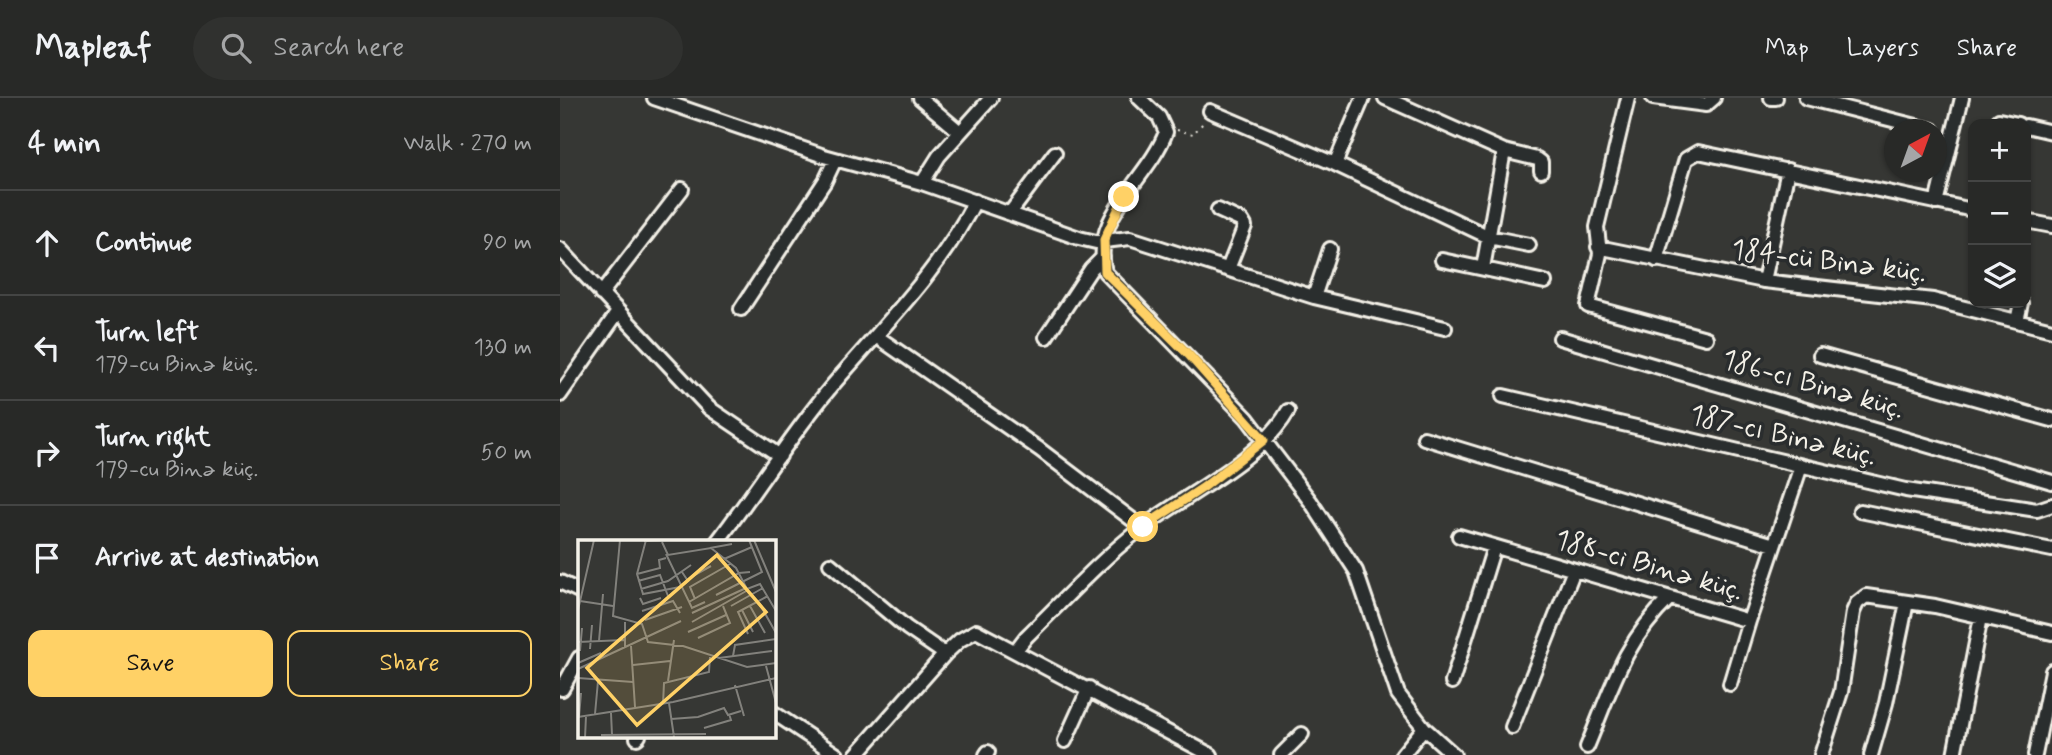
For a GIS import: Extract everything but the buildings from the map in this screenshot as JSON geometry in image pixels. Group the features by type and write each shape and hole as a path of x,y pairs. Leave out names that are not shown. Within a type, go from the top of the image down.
{"street":[{"path":"654,98 835,160 922,183 1079,238 1130,239 1314,297 1445,328"},
{"path":"920,98 960,132"},
{"path":"922,183 939,156 991,98"},
{"path":"1139,98 1159,117 1166,132 1113,215 1104,240 1105,272 1189,355 1264,440 1350,560 1398,694 1424,728 1454,755"},
{"path":"1335,164 1363,98"},
{"path":"1385,98 1504,151 1537,159 1541,162 1542,171"},
{"path":"1628,98 1597,228 1598,264 1588,306 1706,338"},
{"path":"1653,98 1706,105 1714,98"},
{"path":"1806,98 1890,119"},
{"path":"1936,203 1962,98"},
{"path":"1210,111 1335,164 1489,237 1529,245"},
{"path":"2031,127 2052,132"},
{"path":"1947,134 1952,135"},
{"path":"1483,268 1504,151"},
{"path":"1656,260 1689,155 1698,152 1968,209"},
{"path":"1010,213 1055,153"},
{"path":"741,309 825,181 835,160"},
{"path":"1764,281 1788,170"},
{"path":"601,294 681,189"},
{"path":"718,540 829,389 956,239 975,201"},
{"path":"1218,210 1242,221 1245,226 1228,269"},
{"path":"2031,221 2052,226"},
{"name":"184-cü Binə küç.","path":"1598,247 1613,247 1656,260 1764,281 1909,295 2052,330"},
{"path":"1314,297 1330,249"},
{"path":"560,250 709,408 780,456"},
{"path":"1046,337 1091,270 1103,257"},
{"path":"1443,260 1545,282"},
{"path":"2017,321 2020,308"},
{"path":"560,395 618,312"},
{"path":"876,336 1039,449 1143,527"},
{"name":"186-cı Binə küç.","path":"1560,338 2052,482"},
{"path":"1820,355 2052,420"},
{"name":"187-cı Binə küç.","path":"1503,396 1906,490 2037,510 2052,505"},
{"path":"1016,650 1102,562 1143,527 1204,487 1275,432 1289,411"},
{"path":"1424,438 1774,545"},
{"name":"188-ci Binə küç.","path":"1459,536 1749,621 1801,466"},
{"path":"1860,512 2052,550"},
{"path":"1452,682 1494,547"},
{"path":"830,564 907,628 944,654"},
{"path":"1512,727 1574,570"},
{"path":"560,582 578,591"},
{"path":"1821,755 1841,692 1853,612 1857,603 1866,596 1907,602 2052,633"},
{"path":"1587,747 1626,652 1639,631 1669,599"},
{"path":"1871,755 1886,702 1907,602"},
{"path":"1955,755 1981,617"},
{"path":"1730,684 1749,621"},
{"path":"856,755 944,654 976,631 1089,688 1211,755"},
{"path":"562,689 578,659"},
{"path":"2035,755 2052,671"},
{"path":"1065,741 1089,688"},
{"path":"775,714 837,755"},
{"path":"1402,755 1424,728"},
{"path":"1281,755 1302,734"}],"path":[{"path":"1166,132 1178,130 1193,134 1210,111"}],"route":[{"path":"1124,197 1113,215 1104,240 1105,272 1189,355 1264,440 1204,487 1143,527"}]}
